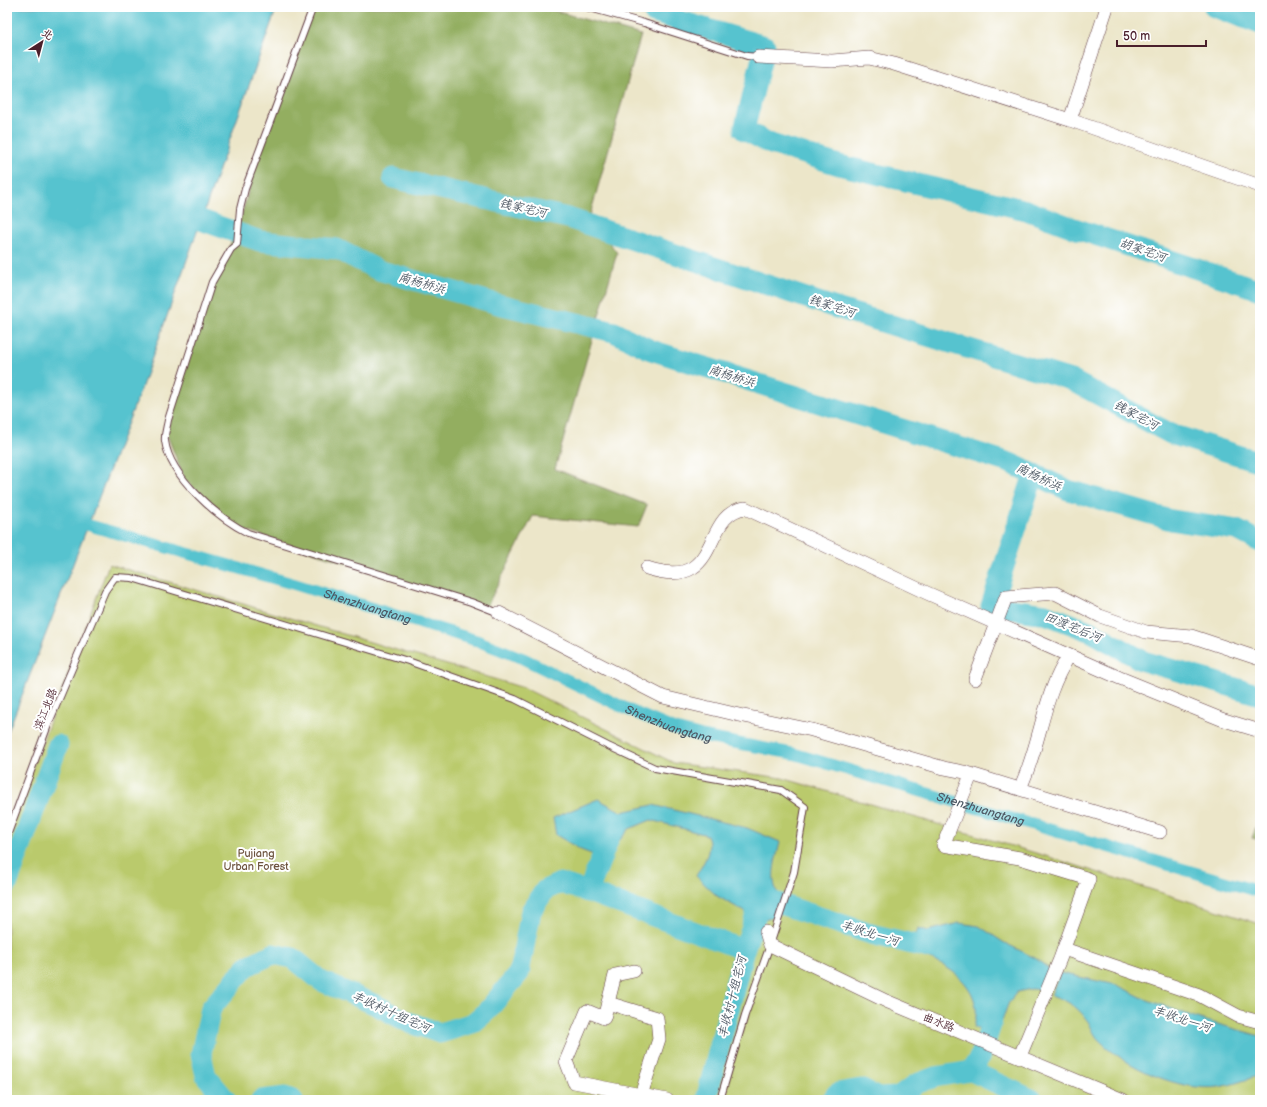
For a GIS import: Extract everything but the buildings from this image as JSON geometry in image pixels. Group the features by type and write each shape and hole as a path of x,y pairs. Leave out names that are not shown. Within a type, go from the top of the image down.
{"street":[{"path":"1070,120 1107,7"},
{"path":"763,58 832,61 869,58 894,64 1070,120 1260,186"},
{"path":"647,568 661,573 684,571 694,568 702,560 720,525 737,509 744,508 997,621 1069,656 1221,719 1260,731"},
{"path":"975,679 1006,597 1055,593 1100,616 1146,632 1191,636 1260,659"},
{"path":"499,613 663,697 738,716 812,730 971,777 1020,788 1160,832"},
{"path":"1020,788 1028,772 1036,747 1046,706 1060,669 1069,656"},
{"path":"971,777 945,842 1020,858 1089,879 1064,949 1020,1056"},
{"path":"766,932 770,945"},
{"name":"曲水路","path":"770,945 886,1001 1000,1047 1099,1095 1123,1100"},
{"path":"1064,949 1199,995 1238,1016 1260,1022"},
{"path":"634,971 615,975 604,1018 587,1011 566,1061 574,1082 667,1100"},
{"path":"608,1003 657,1018 659,1039 641,1095"}],"lane":[{"path":"313,7 245,189 238,227 237,244 231,249 212,282 168,420 165,442 170,456 184,480 196,495 219,515 248,533 471,602 499,613"},
{"path":"586,7 747,56 763,58"},
{"name":"滨江北路","path":"7,836 48,725 105,591 115,577 132,578 408,661 515,699 655,768 781,790 805,807 794,872 770,945"},
{"path":"720,1100 745,1015 770,945"}],"green space":[{"path":"313,7 541,7 641,35 590,215 617,253 555,469 647,505 638,527 533,516 486,608 238,528 184,479 166,432 216,276 238,227 264,137"},
{"path":"611,7 650,7 646,16"},
{"name":"Pujiang Urban Forest","path":"109,564 524,688 674,763 782,778 1049,857 1260,924 1260,1100 7,1100 7,836"},
{"path":"1260,816 1260,840 1252,838"}],"water":[{"path":"7,7 277,7 141,389 7,734"},
{"path":"598,799 622,812 653,805 747,828 780,842 775,863 774,883 780,897 774,917 761,921 717,896 696,876 707,856 709,840 707,835 651,820 629,829 614,847 607,860 581,850 556,835 553,818"},
{"path":"959,923 979,926 1003,942 1035,958 1052,971 1044,990 1031,989 1017,992 1009,1002 995,1039 974,1027 976,1010 973,997 968,987 961,979 942,965 910,953 918,928 928,931"},
{"path":"1060,973 1117,985 1145,999 1200,1019 1260,1036 1260,1075 1224,1086 1204,1088 1172,1082 1139,1069 1111,1051 1098,1039 1085,1017 1077,1009 1068,1002 1051,995"}],"waterway":[{"name":"钱家宅河","path":"656,7 654,13 765,46 744,130 771,144 839,165 1026,210 1074,228 1260,290"},
{"path":"1214,7 1260,24"},
{"name":"钱家宅河","path":"393,178 568,218 833,307 1071,380 1171,434 1260,462"},
{"name":"南杨桥浜","path":"201,220 260,241 337,249 378,270 498,304 614,332 651,350 1010,463 1068,490 1171,520 1237,530 1260,542"},
{"name":"田渡宅后河","path":"1034,474 991,606 1045,614 1092,632 1143,661 1260,695"},
{"name":"Shenzhuangtang","path":"88,525 294,584 478,641 522,658 631,711 674,729 704,737 795,754 1260,892"},
{"path":"7,885 58,745"},
{"name":"丰收北一河","path":"588,892 612,831"},
{"name":"丰收村十组宅河","path":"226,1100 206,1076 201,1054 211,1008 247,966 273,954 293,958 321,981 376,1005 408,1022 440,1033 473,1023 487,1011 519,973 531,911 545,890 560,883 744,950 707,1096"},
{"name":"丰收北一河","path":"750,899 762,898 871,934 941,951"},
{"path":"744,950 762,898"},
{"path":"971,1071 981,1055 992,1022"},
{"path":"832,1100 837,1093 861,1089 878,1098 899,1097 916,1084 935,1077 971,1071 1033,1100"},
{"path":"261,1100 285,1097 293,1100"}],"water label":[{"name":"胡家宅河","path":"1143,250"}]}
